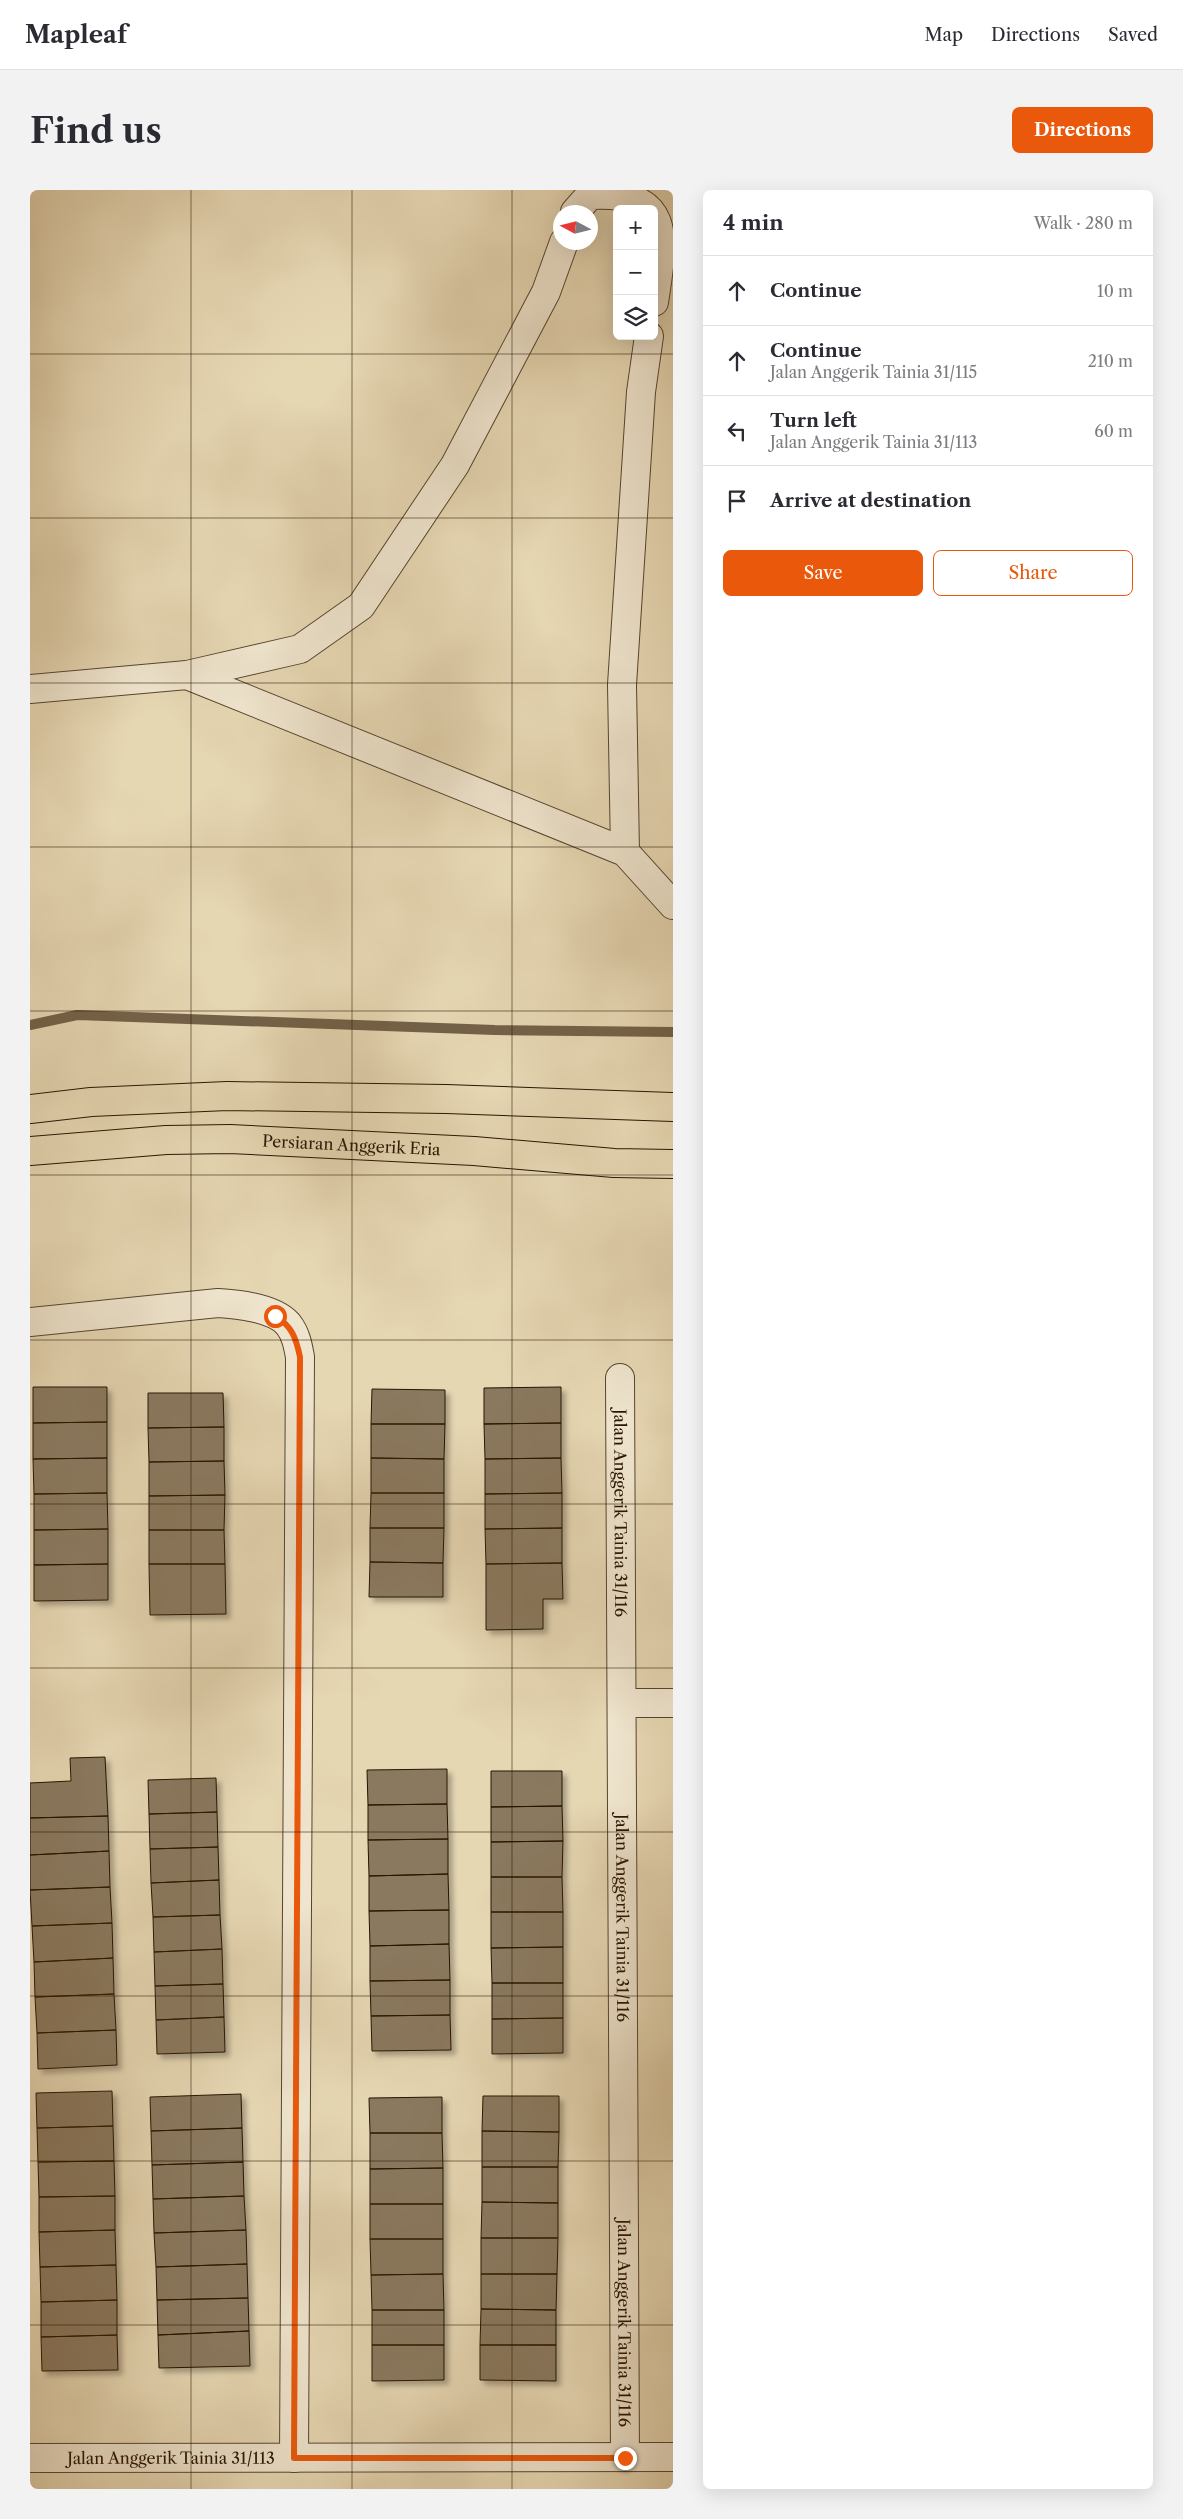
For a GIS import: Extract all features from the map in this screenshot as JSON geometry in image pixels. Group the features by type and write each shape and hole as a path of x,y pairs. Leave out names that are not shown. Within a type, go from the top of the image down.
{"main road":[{"path":"30,1109 92,1102 227,1096 673,1106"},
{"name":"Persiaran Anggerik Eria","path":"30,1151 166,1140 230,1140 474,1151 614,1163 673,1164"}],"street":[{"path":"582,205 590,195 625,191 649,196 661,210 665,227 655,295"},
{"path":"30,689 187,674 300,649 361,606 455,465 546,292 561,250"},
{"path":"625,852 622,685 641,392 648,340"},
{"path":"187,674 625,852 673,905"},
{"path":"30,1322 218,1304 240,1304 258,1309 287,1323 296,1337 300,1357 294,2458"},
{"name":"Jalan Anggerik Tainia 31/116","path":"620,1378 625,2458"},
{"path":"622,1703 673,1703"},
{"name":"Jalan Anggerik Tainia 31/113","path":"30,2458 673,2457"}],"building":[{"path":"33,1387 107,1387 107,1422 33,1423"},
{"path":"561,1387 561,1423 484,1424 484,1388"},
{"path":"372,1389 445,1390 445,1424 371,1424"},
{"path":"148,1393 223,1393 224,1427 148,1428"},
{"path":"107,1422 107,1458 33,1459 33,1423"},
{"path":"561,1423 561,1458 485,1459 484,1424"},
{"path":"371,1424 445,1424 444,1459 371,1458"},
{"path":"224,1427 224,1461 149,1462 148,1428"},
{"path":"107,1458 107,1493 34,1494 33,1459"},
{"path":"371,1458 444,1459 444,1493 371,1493"},
{"path":"561,1458 562,1493 485,1494 485,1459"},
{"path":"224,1461 225,1495 149,1496 149,1462"},
{"path":"107,1493 108,1529 34,1530 34,1494"},
{"path":"371,1493 444,1493 444,1528 370,1528"},
{"path":"562,1493 562,1528 485,1529 485,1494"},
{"path":"225,1495 224,1530 149,1530 149,1496"},
{"path":"370,1528 444,1528 443,1563 370,1562"},
{"path":"562,1528 562,1563 486,1564 485,1529"},
{"path":"108,1529 108,1564 34,1565 34,1530"},
{"path":"149,1530 224,1530 225,1564 149,1564"},
{"path":"370,1562 443,1563 443,1597 369,1597"},
{"path":"562,1563 563,1599 543,1599 543,1629 486,1630 486,1564"},
{"path":"108,1564 108,1600 34,1601 34,1565"},
{"path":"149,1564 225,1564 226,1614 150,1615"},
{"path":"105,1757 108,1816 30,1818 30,1783 71,1781 70,1758"},
{"path":"447,1769 447,1804 368,1805 367,1770"},
{"path":"491,1771 562,1771 562,1806 491,1807"},
{"path":"216,1778 217,1812 149,1814 148,1780"},
{"path":"447,1804 448,1839 368,1840 368,1805"},
{"path":"562,1806 563,1841 491,1842 491,1807"},
{"path":"217,1812 218,1847 150,1849 149,1814"},
{"path":"108,1816 109,1851 30,1855 30,1818"},
{"path":"448,1839 448,1874 369,1876 368,1840"},
{"path":"563,1841 562,1877 491,1877 491,1842"},
{"path":"218,1847 219,1880 151,1883 150,1849"},
{"path":"109,1851 110,1887 30,1890 30,1855"},
{"path":"448,1874 449,1910 369,1911 369,1876"},
{"path":"491,1877 562,1877 563,1912 491,1912"},
{"path":"219,1880 220,1915 153,1917 151,1883"},
{"path":"110,1887 112,1923 32,1926 30,1890"},
{"path":"449,1910 449,1944 370,1946 369,1911"},
{"path":"491,1912 563,1912 563,1947 491,1948"},
{"path":"220,1915 222,1949 154,1952 153,1917"},
{"path":"112,1923 113,1958 34,1962 32,1926"},
{"path":"449,1944 450,1980 370,1981 370,1946"},
{"path":"563,1947 563,1983 492,1983 491,1948"},
{"path":"222,1949 223,1984 155,1986 154,1952"},
{"path":"113,1958 114,1994 35,1997 34,1962"},
{"path":"450,1980 450,2015 371,2016 370,1981"},
{"path":"492,1983 563,1983 563,2018 492,2019"},
{"path":"223,1984 224,2017 156,2020 155,1986"},
{"path":"114,1994 116,2030 37,2033 35,1997"},
{"path":"450,2015 451,2050 372,2051 371,2016"},
{"path":"224,2017 225,2052 157,2054 156,2020"},
{"path":"563,2018 563,2053 492,2054 492,2019"},
{"path":"116,2030 117,2065 38,2069 37,2033"},
{"path":"112,2091 113,2126 37,2128 36,2093"},
{"path":"241,2094 242,2128 151,2131 150,2097"},
{"path":"483,2096 559,2096 559,2132 482,2131"},
{"path":"442,2097 442,2133 370,2133 369,2098"},
{"path":"113,2126 114,2161 38,2162 37,2128"},
{"path":"242,2128 243,2162 152,2165 151,2131"},
{"path":"482,2131 559,2132 558,2167 482,2167"},
{"path":"370,2133 442,2133 443,2168 370,2169"},
{"path":"114,2161 115,2196 39,2197 38,2162"},
{"path":"243,2162 244,2196 153,2199 152,2165"},
{"path":"482,2167 558,2167 558,2203 482,2202"},
{"path":"443,2168 443,2204 370,2204 370,2169"},
{"path":"115,2196 115,2230 39,2232 39,2197"},
{"path":"244,2196 246,2230 154,2233 153,2199"},
{"path":"482,2202 558,2203 558,2238 481,2238"},
{"path":"370,2204 443,2204 443,2239 370,2239"},
{"path":"115,2230 116,2265 40,2267 39,2232"},
{"path":"246,2230 247,2264 156,2267 154,2233"},
{"path":"481,2238 558,2238 557,2274 481,2274"},
{"path":"370,2239 443,2239 443,2274 371,2275"},
{"path":"247,2264 248,2298 157,2300 156,2267"},
{"path":"116,2265 117,2300 41,2302 40,2267"},
{"path":"443,2274 444,2310 372,2310 371,2275"},
{"path":"481,2274 557,2274 556,2310 481,2309"},
{"path":"248,2298 249,2331 158,2335 157,2300"},
{"path":"117,2300 117,2335 41,2337 41,2302"},
{"path":"481,2309 556,2310 556,2345 480,2345"},
{"path":"372,2310 444,2310 444,2345 372,2345"},
{"path":"249,2331 250,2366 159,2368 158,2335"},
{"path":"117,2335 118,2370 42,2371 41,2337"},
{"path":"372,2345 444,2345 444,2380 372,2381"},
{"path":"480,2345 556,2345 556,2381 480,2380"}],"waterway":[{"path":"30,1025 77,1015 495,1030 673,1032"}],"route":[{"path":"275,1316 287,1323 296,1337 300,1357 294,2458 625,2458"}]}
